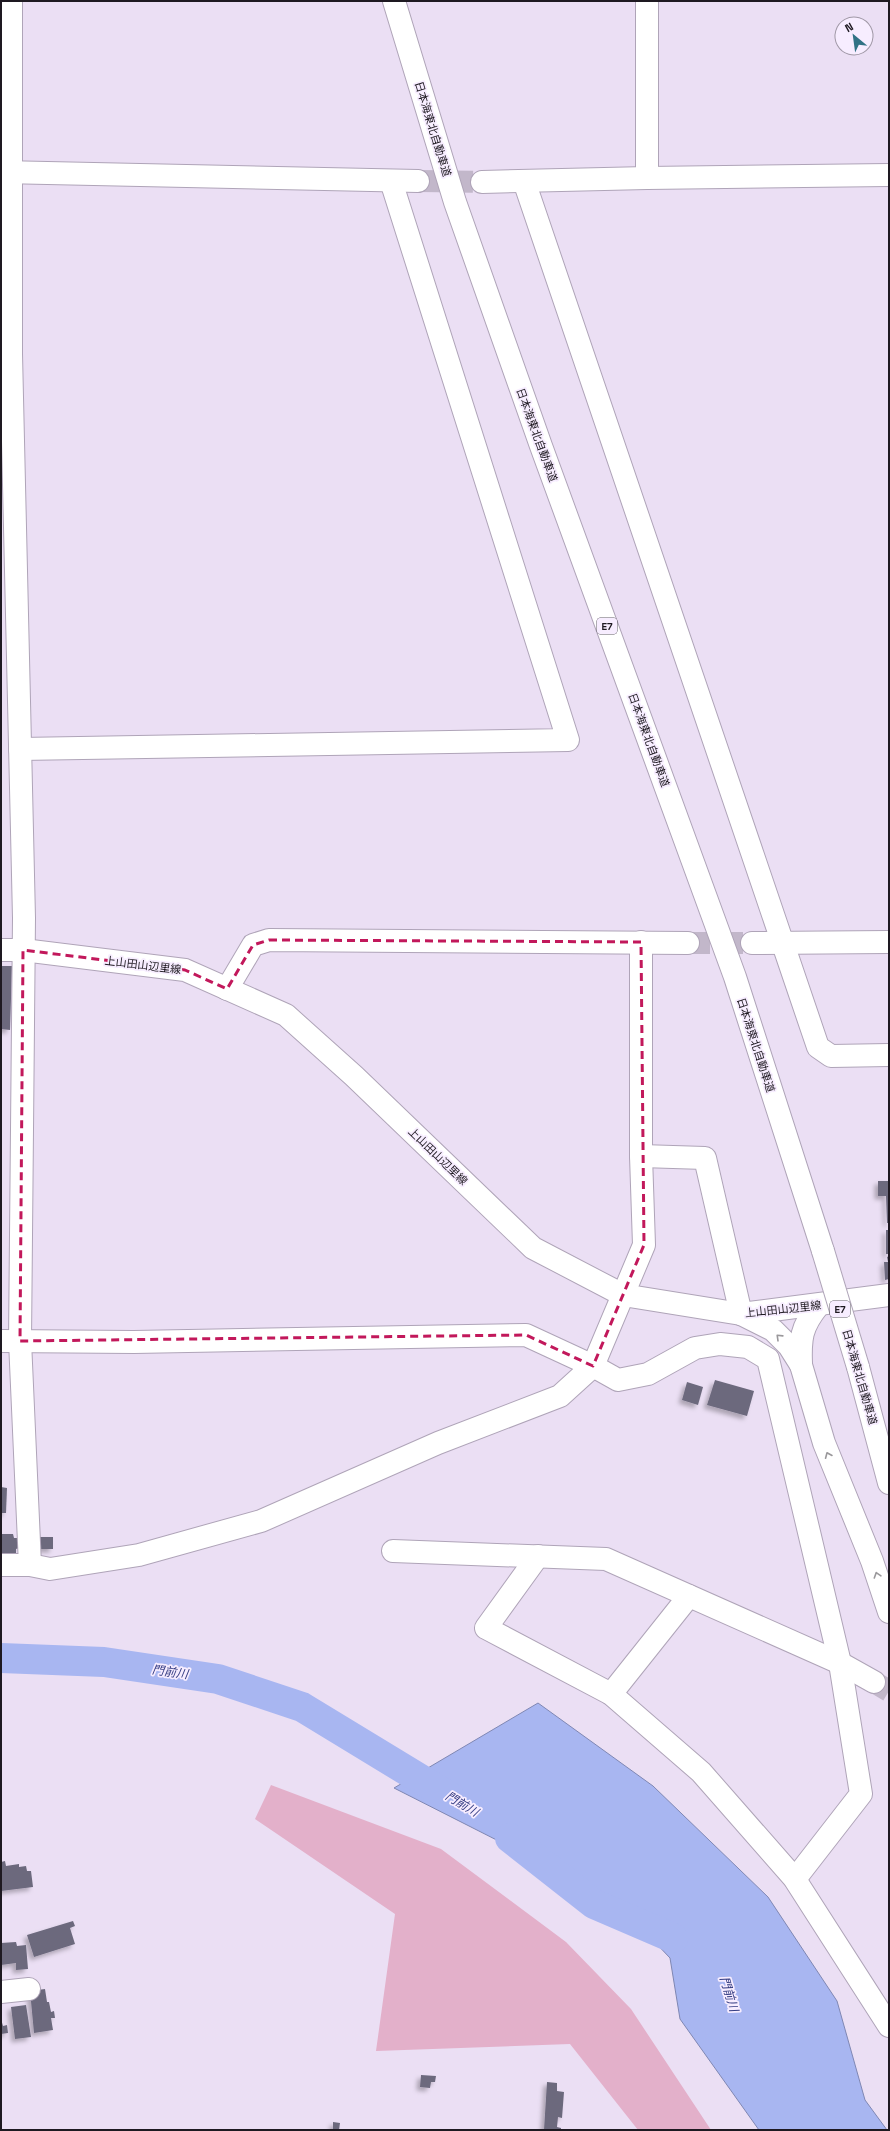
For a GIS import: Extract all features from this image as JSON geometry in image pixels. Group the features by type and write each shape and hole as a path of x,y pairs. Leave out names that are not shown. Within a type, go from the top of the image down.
{"main road":[{"path":"11,1 6,172 11,354 8,555 20,749 23,950 11,1341 30,1565"},
{"name":"日本海東北自動車道","path":"394,1 458,210 541,446 734,977 823,1251 858,1367 889,1483"},
{"path":"647,1 647,178"},
{"path":"6,172 418,181"},
{"path":"482,182 889,175"},
{"path":"20,749 568,740 390,180"},
{"path":"524,181 818,1047 831,1056 889,1055"},
{"path":"228,989 253,945 269,940 688,942"},
{"path":"1,1565 30,1565 50,1568 139,1555 261,1521 438,1443 560,1396 593,1366 644,1245 641,1156 640,942"},
{"path":"752,944 782,942 889,942"},
{"name":"上山田山辺里線","path":"1,950 23,950 184,970 286,1015 354,1076 533,1248 623,1295 741,1314 818,1306 889,1296"},
{"path":"641,1156 705,1158 741,1314 773,1330 788,1346 801,1365"},
{"path":"818,1306 806,1320 800,1341 801,1365 824,1443 872,1561 889,1612"},
{"path":"11,1341 134,1342 526,1335 593,1366 618,1380 648,1374 695,1348 720,1344 748,1347 768,1359 840,1663 861,1794 795,1879"},
{"path":"393,1551 606,1559 840,1663 874,1682"},
{"path":"538,1556 486,1628 611,1694 701,1772 795,1879 889,2026"},
{"path":"611,1694 689,1596"},
{"path":"1,1992 29,1989"}],"highlighted area":[{"path":"269,940 641,942 644,1245 593,1366 526,1335 20,1341 23,950 185,970 227,989 253,945"}],"shaded area":[{"path":"271,1785 441,1849 566,1942 631,2009 711,2130 638,2130 570,2044 376,2051 395,1914 255,1819"}],"water":[{"path":"538,1703 653,1786 768,1897 837,2001 865,2100 887,2130 759,2130 680,2019 670,1958 615,1900 394,1788"}],"building":[{"path":"1,966 12,966 10,1030 1,1029"},
{"path":"878,1181 889,1181 889,1223 887,1223 886,1196 878,1196"},
{"path":"886,1230 889,1230 889,1254 886,1254"},
{"path":"889,1256 889,1279 885,1280 884,1262 888,1262 887,1257"},
{"path":"715,1380 754,1391 747,1416 707,1405"},
{"path":"687,1382 703,1387 698,1405 682,1400"},
{"path":"1,1487 7,1488 6,1513 1,1513"},
{"path":"1,1534 13,1534 14,1538 17,1538 19,1548 16,1549 16,1553 1,1553"},
{"path":"37,1537 53,1537 53,1549 38,1549"},
{"path":"5,1861 6,1866 19,1864 19,1867 26,1866 27,1871 31,1871 33,1887 1,1891 1,1862"},
{"path":"73,1921 75,1926 70,1928 75,1944 34,1957 27,1935"},
{"path":"16,1942 17,1946 26,1945 28,1969 16,1970 16,1963 1,1965 1,1943"},
{"path":"45,1989 47,2002 49,2002 51,2012 54,2011 55,2018 51,2018 53,2030 34,2033 30,1991"},
{"path":"26,2005 31,2037 15,2039 11,2007"},
{"path":"1,2019 3,2026 7,2025 8,2033 1,2034"},
{"path":"421,2075 436,2076 435,2082 431,2082 430,2088 420,2087"},
{"path":"547,2082 557,2083 557,2091 564,2092 562,2118 558,2117 557,2127 561,2128 561,2130 544,2130"},
{"path":"333,2122 340,2123 339,2130 333,2130"}],"waterway":[{"name":"門前川","path":"1,1658 104,1662 218,1679 302,1707 450,1797"},
{"name":"門前川","path":"510,1838 594,1904 673,1938"}],"tunnel":[{"path":"418,181 482,182"},
{"path":"688,943 752,943"},
{"path":"874,1682 889,1691"}]}
